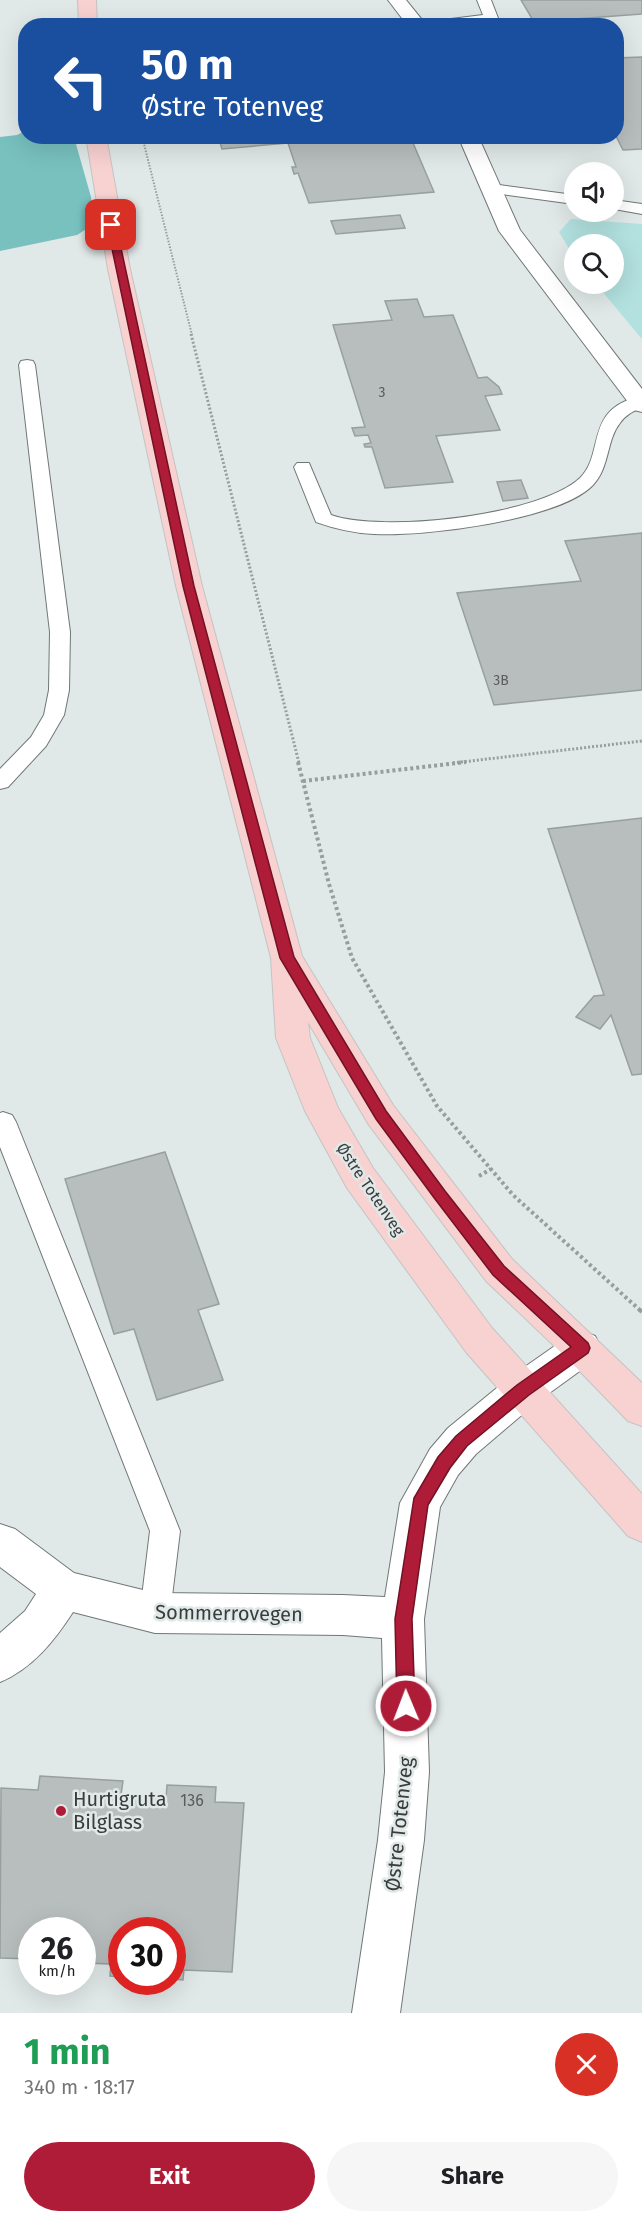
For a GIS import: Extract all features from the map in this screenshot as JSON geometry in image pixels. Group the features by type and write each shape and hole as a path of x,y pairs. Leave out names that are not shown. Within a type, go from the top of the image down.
{"main road":[{"path":"87,0 88,18"},
{"name":"Østre Totenveg","path":"97,144 119,269 189,586 287,958 293,1038 322,1111 360,1178 479,1340 523,1390"},
{"name":"Østre Totenveg","path":"287,958 381,1115 498,1270 632,1398"},
{"path":"523,1390 642,1523"}],"street":[{"path":"397,0 412,18"},
{"path":"472,144 510,231 637,394"},
{"name":"Østre Totenveg","path":"376,2013 401,1840 407,1772 404,1619 420,1503 444,1462 462,1441 523,1390 582,1348"},
{"name":"Sommerrovegen","path":"0,1543 64,1590 154,1613 343,1615 404,1619"},
{"path":"0,1661 40,1625 64,1590"}],"lane":[{"path":"484,0 491,18"},
{"path":"492,189 564,199"},
{"path":"624,206 642,209"},
{"path":"0,782 39,741 54,716 59,690 60,632 27,365"},
{"path":"303,467 323,518 330,523 350,527 416,527 513,514 543,504 583,484 595,472 615,417 637,394"},
{"path":"3,1122 165,1531 154,1613"}],"path":[{"path":"144,144 329,884 352,958 437,1106 513,1195 642,1312"},
{"path":"303,781 642,741"}],"shaded area":[{"path":"17,135 18,144 76,144 91,197 94,224 77,235 0,251 0,137"},
{"path":"568,222 642,224 642,339 604,294 624,294 624,234 564,234 564,240 559,232"}],"building":[{"path":"521,0 642,0 642,14 588,18 532,18"},
{"path":"642,57 642,149 623,150 620,144 624,144 624,58"},
{"path":"220,144 277,144 222,149"},
{"path":"288,144 413,144 434,192 309,203 298,173 294,174 292,167 296,167"},
{"path":"400,215 405,228 336,234 331,221"},
{"path":"417,299 424,317 453,315 478,378 487,377 499,387 502,394 485,396 500,430 436,436 453,482 385,488 372,447 365,447 364,444 371,443 368,435 355,436 352,428 365,427 333,325 392,320 385,301"},
{"path":"521,480 528,498 503,501 497,482"},
{"path":"642,533 642,690 494,705 457,593 581,581 565,541"},
{"path":"642,818 642,1074 632,1075 611,1015 600,1029 576,1017 594,996 604,995 548,829"},
{"path":"165,1152 219,1304 198,1310 223,1380 157,1400 134,1329 114,1334 65,1179"},
{"path":"40,1776 123,1781 121,1795 166,1799 167,1785 216,1787 215,1802 244,1803 232,1972 186,1970 186,1917 108,1917 108,1964 96,1963 96,1917 18,1917 18,1959 0,1958 1,1788 38,1790"}],"place":[{"name":"Hurtigruta Bilglass","path":"61,1811"}],"route":[{"path":"111,225 189,586 287,958 381,1115 440,1195 498,1270 582,1348 523,1390 462,1441 444,1462 420,1503 404,1619 406,1706"}]}
